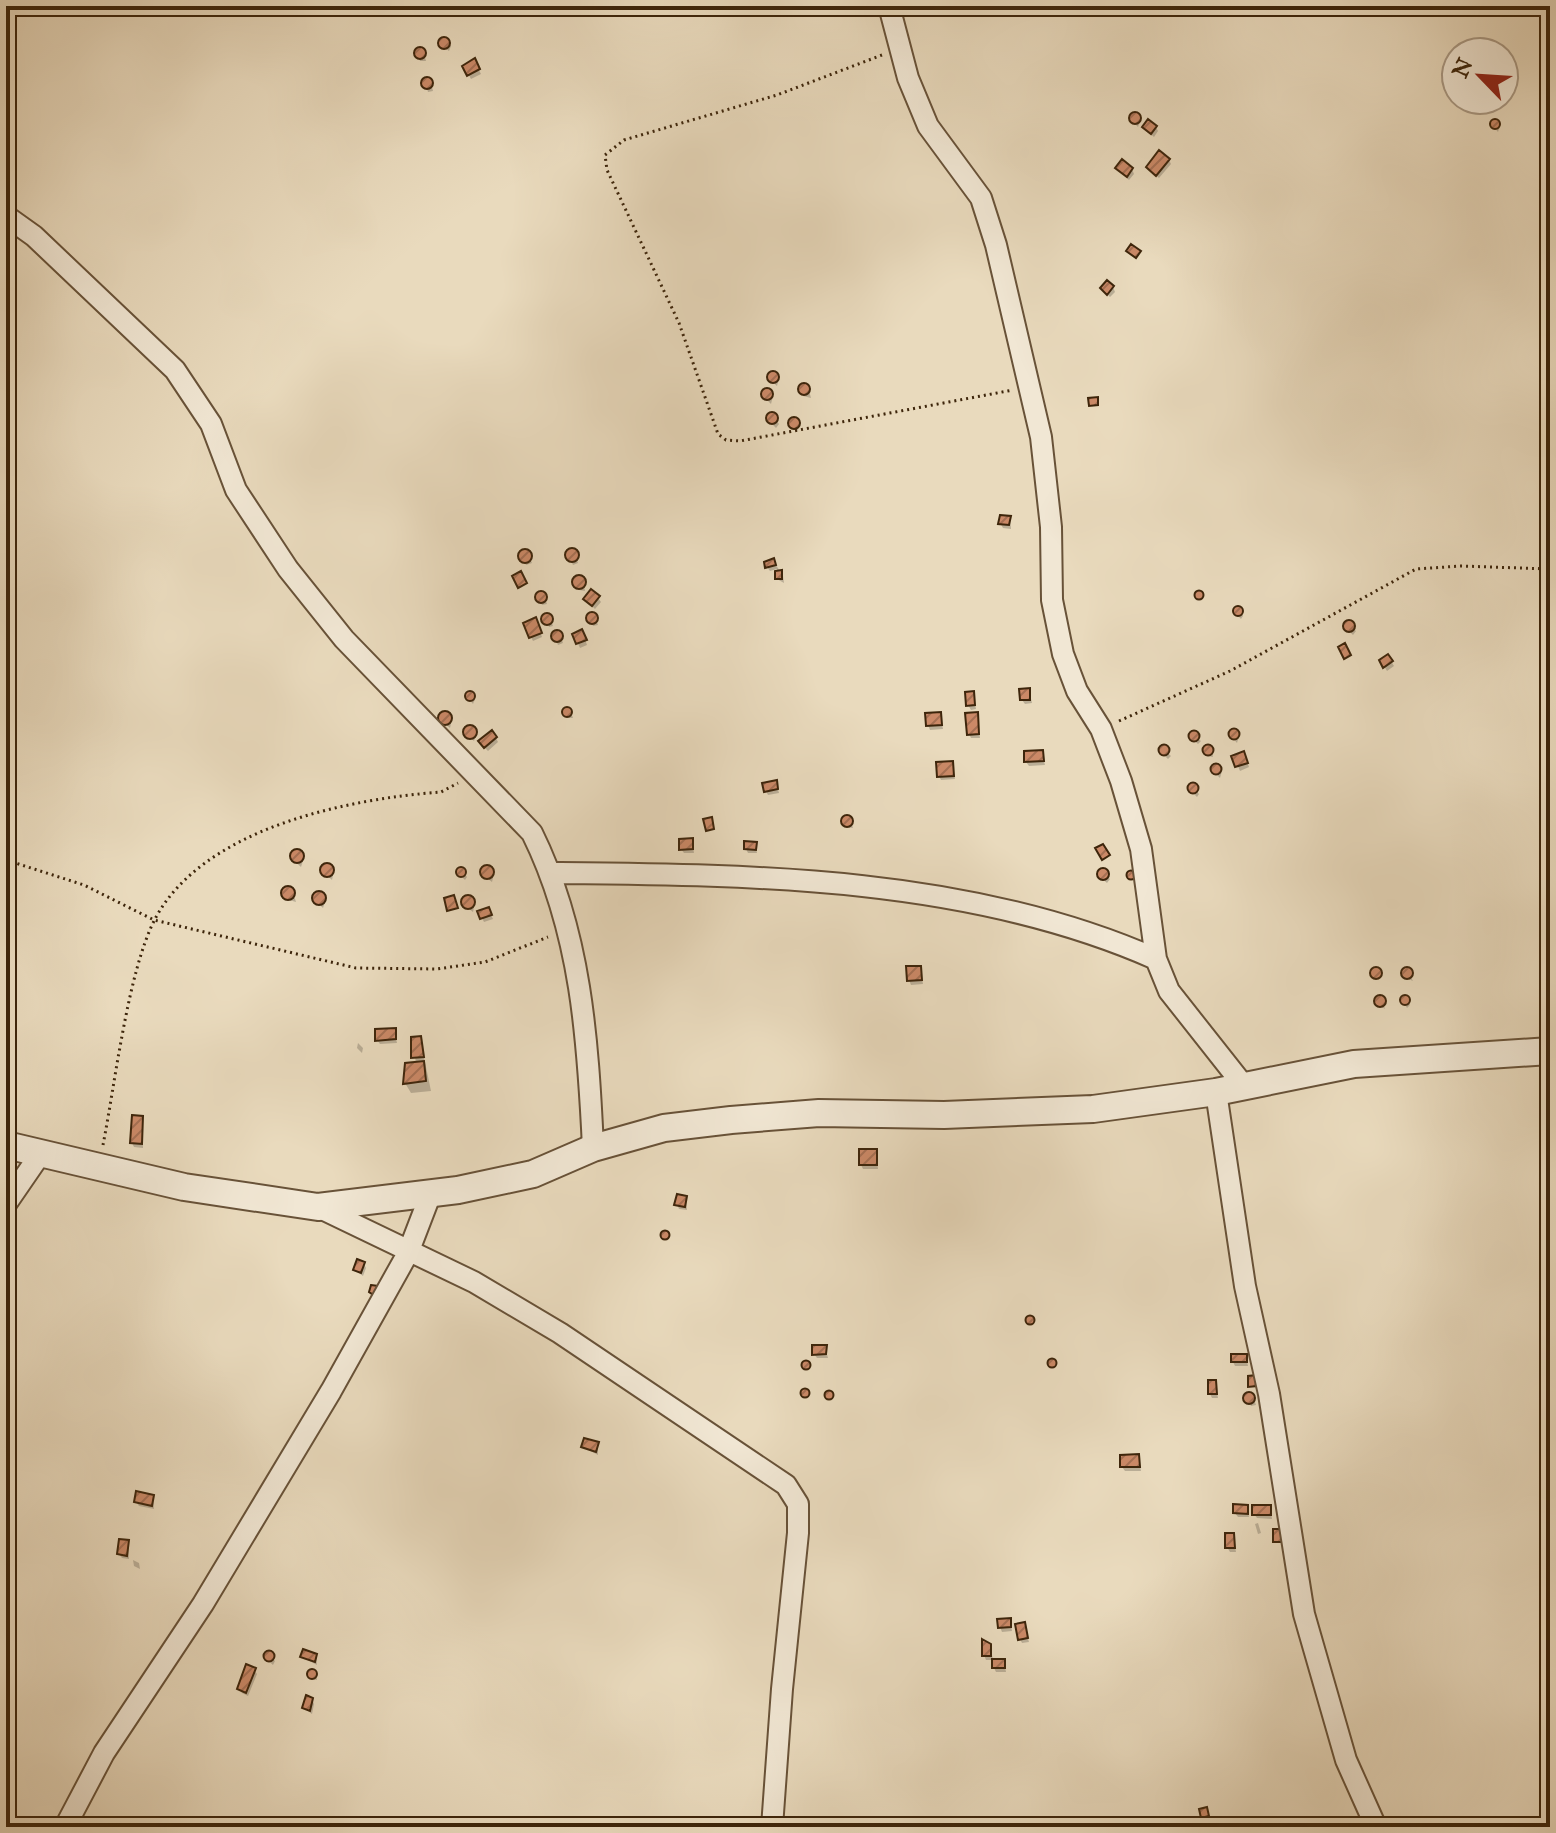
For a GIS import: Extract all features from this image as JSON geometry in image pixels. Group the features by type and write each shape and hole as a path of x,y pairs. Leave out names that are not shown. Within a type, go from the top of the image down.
{"street":[{"path":"889,6 900,48 928,126 981,198 1016,321 1041,437 1051,527 1052,600 1063,654 1077,691 1101,729 1121,781 1141,849 1156,959 1169,991 1244,1086"},
{"path":"6,216 34,236 175,370 211,424 236,490 288,569 344,639 532,833 552,873 580,980 589,1061 593,1148"},
{"path":"552,873 804,879 919,895 1096,932 1156,959"},
{"path":"6,1145 39,1156 184,1187 318,1207 431,1193 533,1174 593,1148 664,1128 819,1113 944,1115 1093,1109 1216,1092 1354,1064 1550,1051"},
{"path":"1216,1092 1245,1286 1269,1394 1304,1614 1346,1760 1376,1827"},
{"path":"6,1204 39,1156"},
{"path":"65,1827 104,1753 203,1604 331,1391 408,1253 431,1193"},
{"path":"318,1207 408,1253 474,1282 560,1333 786,1485 798,1504 798,1533 772,1827"}],"path":[{"path":"900,48 777,95 624,140 605,155 607,170 679,323 718,434 726,440 740,441 839,424 1028,387"},
{"path":"1101,729 1230,671 1416,569 1461,566 1550,569"},
{"path":"99,1168 136,981 154,920 190,874 218,854 265,830 317,813 441,792 473,772"},
{"path":"6,860 84,885 154,920 356,968 437,969 485,962 566,929"}],"building":[{"path":"444,37 450,43 444,49 438,43"},
{"path":"420,47 426,53 420,59 414,53"},
{"path":"475,58 480,69 467,76 462,66"},
{"path":"427,77 433,83 427,89 421,83"},
{"path":"1135,112 1141,118 1135,124 1129,118"},
{"path":"1148,119 1157,126 1151,134 1142,127"},
{"path":"1495,119 1500,124 1495,129 1490,124"},
{"path":"1159,150 1170,159 1156,176 1146,167"},
{"path":"1122,159 1133,168 1127,177 1115,168"},
{"path":"1131,244 1141,251 1136,258 1126,251"},
{"path":"1107,280 1114,286 1107,295 1100,288"},
{"path":"773,371 779,377 773,383 767,377"},
{"path":"804,383 810,389 804,395 798,389"},
{"path":"767,388 773,394 767,400 761,394"},
{"path":"1098,397 1098,405 1089,406 1088,398"},
{"path":"772,412 778,418 772,424 766,418"},
{"path":"794,417 800,423 794,429 788,423"},
{"path":"1000,515 1011,516 1009,525 998,524"},
{"path":"572,548 579,555 572,562 565,555"},
{"path":"525,549 532,556 525,563 518,556"},
{"path":"774,558 776,565 765,568 764,562"},
{"path":"782,570 782,579 775,579 775,571"},
{"path":"521,571 527,583 518,588 512,576"},
{"path":"579,575 586,582 579,589 572,582"},
{"path":"591,589 600,596 592,606 583,599"},
{"path":"1199,590 1204,595 1199,600 1194,595"},
{"path":"541,591 547,597 541,603 535,597"},
{"path":"1238,606 1243,611 1238,616 1233,611"},
{"path":"592,612 598,618 592,624 586,618"},
{"path":"547,613 553,619 547,625 541,619"},
{"path":"536,617 542,633 529,638 523,623"},
{"path":"1349,620 1355,626 1349,632 1343,626"},
{"path":"582,629 587,640 576,644 572,634"},
{"path":"557,630 563,636 557,642 551,636"},
{"path":"1345,643 1351,655 1344,659 1338,647"},
{"path":"1388,654 1393,661 1383,668 1379,660"},
{"path":"1030,688 1030,700 1020,700 1019,689"},
{"path":"470,691 475,696 470,701 465,696"},
{"path":"974,691 975,705 966,706 965,692"},
{"path":"567,707 572,712 567,717 562,712"},
{"path":"445,711 452,718 445,725 438,718"},
{"path":"941,712 942,725 926,726 925,713"},
{"path":"978,712 979,734 967,735 965,713"},
{"path":"470,725 477,732 470,739 463,732"},
{"path":"1234,728 1240,734 1234,740 1228,734"},
{"path":"492,730 497,737 484,748 478,741"},
{"path":"1194,730 1200,736 1194,742 1188,736"},
{"path":"1164,744 1170,750 1164,756 1158,750"},
{"path":"1208,744 1214,750 1208,756 1202,750"},
{"path":"1043,750 1044,761 1024,762 1024,751"},
{"path":"1244,751 1248,763 1235,767 1231,756"},
{"path":"953,761 954,776 937,777 936,762"},
{"path":"1216,763 1222,769 1216,775 1210,769"},
{"path":"777,780 778,789 764,792 762,783"},
{"path":"1193,782 1199,788 1193,794 1187,788"},
{"path":"847,815 853,821 847,827 841,821"},
{"path":"712,817 714,829 706,831 703,819"},
{"path":"693,838 693,849 679,850 679,839"},
{"path":"744,841 757,842 756,850 744,849"},
{"path":"1103,844 1110,855 1102,860 1095,848"},
{"path":"297,849 304,856 297,863 290,856"},
{"path":"327,863 334,870 327,877 320,870"},
{"path":"487,865 494,872 487,879 480,872"},
{"path":"461,867 466,872 461,877 456,872"},
{"path":"1103,868 1109,874 1103,880 1097,874"},
{"path":"1131,870 1136,875 1131,880 1126,875"},
{"path":"288,886 295,893 288,900 281,893"},
{"path":"319,891 326,898 319,905 312,898"},
{"path":"454,895 458,908 447,911 444,898"},
{"path":"468,895 475,902 468,909 461,902"},
{"path":"489,907 492,915 480,919 477,911"},
{"path":"906,966 921,966 922,980 907,981"},
{"path":"1376,967 1382,973 1376,979 1370,973"},
{"path":"1407,967 1413,973 1407,979 1401,973"},
{"path":"1380,995 1386,1001 1380,1007 1374,1001"},
{"path":"1405,995 1410,1000 1405,1005 1400,1000"},
{"path":"396,1028 396,1039 375,1041 375,1029"},
{"path":"421,1036 424,1057 411,1058 411,1037"},
{"path":"424,1061 426,1081 403,1084 405,1063"},
{"path":"132,1115 143,1116 142,1144 130,1143"},
{"path":"859,1149 877,1149 877,1165 859,1165"},
{"path":"677,1194 687,1196 685,1207 674,1205"},
{"path":"665,1230 670,1235 665,1240 660,1235"},
{"path":"357,1259 365,1262 361,1273 353,1270"},
{"path":"371,1285 379,1286 375,1296 369,1292"},
{"path":"1030,1315 1035,1320 1030,1325 1025,1320"},
{"path":"812,1345 827,1345 826,1354 812,1355"},
{"path":"1231,1354 1247,1354 1247,1362 1231,1362"},
{"path":"1052,1358 1057,1363 1052,1368 1047,1363"},
{"path":"806,1361 810,1365 806,1369 802,1365"},
{"path":"1256,1375 1257,1386 1248,1387 1248,1376"},
{"path":"1208,1380 1216,1380 1217,1394 1208,1394"},
{"path":"805,1389 809,1393 805,1397 801,1393"},
{"path":"829,1391 833,1395 829,1399 825,1395"},
{"path":"1249,1392 1255,1398 1249,1404 1243,1398"},
{"path":"584,1438 599,1442 596,1452 581,1447"},
{"path":"1139,1454 1140,1467 1120,1467 1120,1455"},
{"path":"136,1491 154,1495 152,1506 134,1502"},
{"path":"1233,1504 1248,1505 1248,1514 1233,1513"},
{"path":"1252,1505 1271,1505 1271,1515 1252,1515"},
{"path":"1273,1529 1282,1529 1282,1542 1273,1542"},
{"path":"1225,1533 1234,1533 1235,1548 1225,1548"},
{"path":"119,1539 129,1540 127,1556 117,1554"},
{"path":"1011,1618 1011,1627 998,1628 997,1619"},
{"path":"1025,1622 1028,1638 1018,1640 1015,1624"},
{"path":"982,1639 991,1644 991,1656 982,1656"},
{"path":"303,1649 317,1654 315,1662 300,1657"},
{"path":"269,1650 275,1656 269,1662 263,1656"},
{"path":"992,1659 1005,1659 1005,1668 992,1668"},
{"path":"246,1664 256,1668 246,1693 237,1689"},
{"path":"312,1669 317,1674 312,1679 307,1674"},
{"path":"306,1695 313,1698 310,1711 302,1708"},
{"path":"1207,1807 1209,1816 1201,1818 1199,1809"}]}
